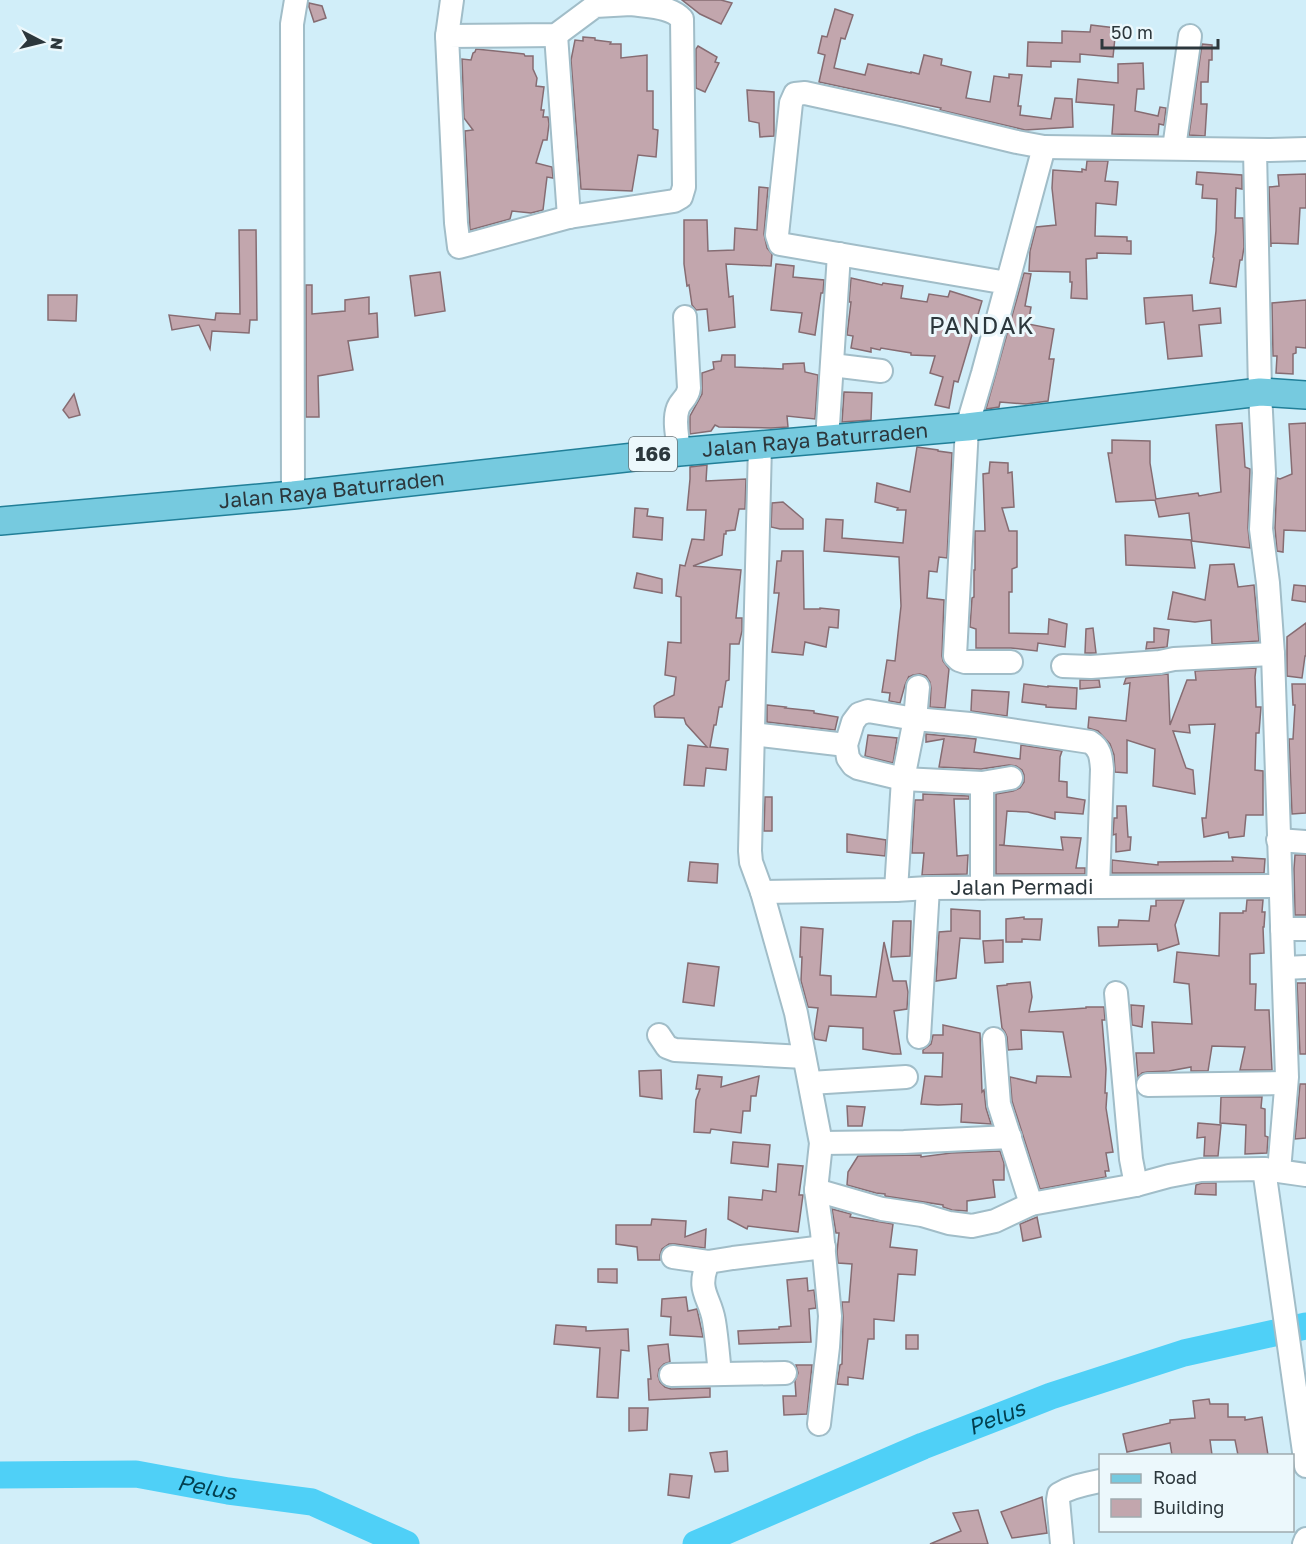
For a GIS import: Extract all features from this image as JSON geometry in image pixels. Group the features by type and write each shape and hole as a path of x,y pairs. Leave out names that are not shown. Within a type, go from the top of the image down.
{"main road":[{"name":"Jalan Raya Baturraden","path":"0,521 293,495 679,452 967,427 1260,392 1306,395"}],"street":[{"path":"293,495 292,24 296,0"},
{"path":"447,36 556,35 595,6 631,4 668,10 677,14 682,19 684,187 681,197 674,201 569,218 459,247 447,36 452,0"},
{"path":"556,35 569,218"},
{"path":"1174,148 1190,36"},
{"path":"1007,283 780,244 777,239 791,104 795,94 815,95 1044,147 1306,149"},
{"path":"1011,662 965,662 955,656 967,427 1044,147"},
{"path":"1255,150 1264,473 1261,529 1268,583 1273,654 1282,929 1295,967 1293,1079 1272,1170 1281,1295 1306,1465"},
{"path":"827,440 839,254"},
{"path":"679,452 677,410 687,397 689,388 685,316"},
{"path":"832,364 881,371"},
{"path":"760,445 750,851 751,862 762,892 796,1013 822,1143 816,1190 830,1316 819,1424"},
{"path":"1063,666 1091,667 1174,659 1273,654"},
{"path":"896,890 903,779 915,719 918,687"},
{"path":"1011,778 982,783 903,779 858,768 848,758 846,745 853,722 859,714 868,711 1090,742 1100,753 1102,769 1098,887"},
{"path":"753,734 846,745"},
{"path":"982,783 982,888"},
{"path":"1278,840 1306,842"},
{"name":"Jalan Permadi","path":"762,892 928,888 1279,886"},
{"path":"919,1037 928,888"},
{"path":"1282,929 1306,929"},
{"path":"1116,993 1133,1170"},
{"path":"659,1035 667,1047 675,1050 804,1057"},
{"path":"994,1039 999,1104 1028,1197"},
{"path":"810,1083 906,1077"},
{"path":"1148,1085 1293,1079"},
{"path":"822,1143 1010,1137"},
{"path":"816,1190 882,1209 972,1226 995,1221 1028,1197 1133,1170 1169,1176 1200,1170 1272,1170 1306,1175"},
{"path":"673,1257 708,1262 824,1247"},
{"path":"708,1262 704,1271 703,1286 714,1318 720,1374"},
{"path":"671,1374 785,1373"},
{"path":"1062,1544 1059,1494 1078,1485 1099,1481"},
{"path":"1304,1544 1306,1539"}],"building":[{"path":"682,0 721,0 732,3 721,24 700,14"},
{"path":"309,3 322,6 326,18 314,22"},
{"path":"835,9 853,15 845,39 841,38 834,68 865,75 868,64 919,74 924,55 942,59 941,65 971,72 966,98 990,102 994,76 1009,78 1009,74 1022,75 1018,106 1021,106 1020,115 1051,119 1055,98 1072,99 1073,127 1025,130 940,110 941,108 819,82 825,55 818,53 822,36 827,37"},
{"path":"1091,25 1116,28 1113,57 1080,54 1080,62 1051,61 1051,67 1027,66 1028,42 1062,43 1062,31 1090,32"},
{"path":"583,37 611,42 610,44 621,44 621,58 647,55 647,91 653,91 653,129 658,130 656,157 638,155 632,191 581,189 571,60 575,40 583,41"},
{"path":"1202,44 1212,45 1208,82 1201,82 1201,104 1207,104 1205,136 1189,135"},
{"path":"698,46 717,57 715,62 719,63 705,92 696,88 696,49"},
{"path":"476,49 533,56 536,86 544,87 541,110 544,110 543,117 548,117 549,124 547,140 543,140 536,163 552,167 553,178 547,177 543,210 531,213 512,211 510,219 470,230 465,131 473,130 464,118 462,59 471,60"},
{"path":"1143,63 1144,89 1137,89 1135,111 1158,116 1160,107 1166,108 1164,125 1159,124 1158,135 1112,134 1114,105 1076,102 1078,79 1118,83 1118,64"},
{"path":"747,90 774,92 774,136 760,137 759,123 749,121"},
{"path":"1087,161 1108,161 1105,181 1118,182 1116,205 1096,203 1095,236 1127,237 1127,241 1131,241 1131,254 1097,253 1097,258 1086,259 1087,299 1071,298 1070,272 1029,271 1030,251 1036,227 1056,225 1052,188 1053,170 1082,172 1082,169 1086,170"},
{"path":"1197,172 1242,175 1242,189 1236,188 1235,218 1243,218 1244,247 1236,287 1210,283 1214,258 1217,199 1202,198 1203,185 1196,184"},
{"path":"1306,174 1306,208 1300,208 1298,244 1271,243 1271,247 1269,187 1279,186 1278,175"},
{"path":"759,187 768,188 764,234 767,248 772,254 771,266 726,264 729,297 733,296 735,327 709,331 707,309 696,310 692,305 689,285 687,286 684,264 684,220 707,220 708,251 734,250 735,228 757,230"},
{"path":"239,230 256,230 257,320 250,320 249,333 212,331 210,349 199,325 172,330 169,315 215,320 216,313 240,314"},
{"path":"776,264 794,266 793,277 824,280 815,335 799,332 802,313 771,310"},
{"path":"440,272 445,311 415,316 410,276"},
{"path":"1024,273 1031,274 1025,306 1031,307 1028,324 1054,329 1049,359 1054,359 1048,401 1026,404 1000,402 999,407 986,409"},
{"path":"851,278 882,285 883,283 903,286 901,298 927,302 929,294 948,297 950,291 982,301 958,382 954,381 949,408 935,405 943,377 930,373 935,356 911,355 911,353 881,348 880,350 871,348 871,352 851,348 853,336 847,335"},
{"path":"306,285 312,285 312,314 345,311 345,300 369,297 369,314 377,313 378,337 348,341 353,370 318,376 319,417 306,417"},
{"path":"48,295 77,295 76,321 48,320"},
{"path":"1192,295 1193,311 1220,308 1221,323 1199,325 1202,356 1168,359 1164,322 1146,324 1144,298"},
{"path":"1306,300 1306,348 1296,347 1296,353 1293,354 1293,374 1276,373 1277,356 1273,356 1272,303"},
{"path":"722,355 735,355 735,367 783,369 783,364 804,363 805,372 818,375 815,419 787,416 788,427 719,427 715,425 711,431 690,434 690,416 702,394 702,373 714,369 713,362 721,361"},
{"path":"844,392 872,393 871,420 842,422"},
{"path":"74,394 80,415 69,418 63,410"},
{"path":"1242,423 1245,467 1250,469 1248,528 1250,548 1192,541 1189,513 1159,517 1155,500 1116,502 1108,453 1112,453 1112,440 1150,441 1150,463 1156,499 1198,493 1199,496 1221,492 1216,425"},
{"path":"1306,423 1306,531 1284,530 1283,552 1277,551 1275,528 1277,478 1292,474 1289,424"},
{"path":"917,447 952,453 947,558 939,557 937,572 929,571 927,598 944,600 942,656 949,669 945,708 930,707 930,682 926,676 920,674 909,676 900,703 889,701 890,693 882,692 887,660 895,661 901,606 899,557 824,551 826,519 843,520 842,538 903,543 906,510 897,510 898,508 875,502 877,483 910,492"},
{"path":"990,462 1008,463 1008,473 1012,472 1014,507 1002,508 1009,531 1017,531 1017,567 1012,569 1012,592 1009,592 1009,633 1048,634 1049,619 1067,624 1065,647 1038,643 1037,651 976,648 976,629 970,627 972,598 974,597 975,531 985,531 983,474 989,473"},
{"path":"707,465 706,481 746,479 745,509 739,509 735,530 726,531 724,534 722,555 693,566 741,570 736,618 742,618 742,631 739,644 730,644 729,680 726,681 722,707 719,707 710,747 728,749 726,770 706,768 704,786 684,785 688,745 707,747 686,724 684,718 655,717 654,706 674,695 676,677 665,675 668,642 681,643 681,597 676,596 680,565 685,566 692,539 704,540 706,510 687,510 690,467"},
{"path":"783,502 803,519 803,529 771,527 772,503"},
{"path":"635,508 648,509 647,516 663,518 662,540 633,537"},
{"path":"1125,535 1191,540 1195,568 1126,565"},
{"path":"782,551 803,551 804,609 839,610 838,628 829,627 826,647 805,642 803,655 772,652 779,593 774,593 777,561 781,561"},
{"path":"1234,564 1238,587 1254,585 1259,641 1212,644 1211,620 1195,622 1168,619 1173,592 1205,600 1210,565"},
{"path":"637,573 662,579 662,593 634,588"},
{"path":"1294,585 1306,586 1306,602 1292,600"},
{"path":"1306,623 1306,656 1302,678 1287,676 1287,637"},
{"path":"1093,628 1096,653 1085,653 1086,629"},
{"path":"1154,628 1169,630 1167,647 1146,649 1147,642 1154,642"},
{"path":"1256,668 1256,707 1261,707 1259,733 1256,733 1255,770 1263,771 1263,815 1246,815 1244,836 1229,838 1228,832 1204,837 1202,818 1206,818 1215,724 1189,725 1190,733 1173,731 1186,768 1193,770 1195,794 1153,786 1155,749 1127,740 1127,773 1115,772 1114,755 1110,744 1098,731 1088,728 1089,717 1126,721 1130,683 1124,684 1126,678 1168,674 1170,725 1187,680 1196,680 1195,671"},
{"path":"1080,680 1099,680 1100,687 1080,689"},
{"path":"1024,684 1077,688 1076,709 1046,707 1046,705 1022,702"},
{"path":"1292,684 1306,684 1306,813 1292,814 1289,739 1293,739 1295,705 1293,705"},
{"path":"972,690 1009,692 1007,716 971,711"},
{"path":"767,705 814,711 814,713 838,717 835,730 767,722"},
{"path":"926,734 976,739 974,752 1020,759 1021,745 1062,751 1059,781 1067,782 1067,797 1085,800 1083,814 1055,812 1055,819 1028,812 1007,811 1004,845 999,845 1063,850 1061,837 1081,838 1076,868 1085,868 1085,874 996,874 996,794 1020,788 1024,782 1022,770 1009,765 981,769 939,767 944,739 926,742"},
{"path":"868,735 897,738 893,763 865,756"},
{"path":"923,794 969,796 969,799 954,799 957,856 968,855 967,874 922,875 924,853 912,853 915,800 923,800"},
{"path":"765,797 772,797 772,831 764,831"},
{"path":"1117,806 1126,806 1128,837 1131,837 1130,850 1116,852 1116,834 1113,835"},
{"path":"847,834 886,840 885,856 847,852"},
{"path":"1295,855 1306,855 1306,915 1295,915"},
{"path":"1232,857 1265,859 1264,873 1112,873 1112,860 1158,865 1158,862 1233,861"},
{"path":"690,862 718,864 717,883 688,881"},
{"path":"1156,900 1184,900 1175,925 1179,944 1158,951 1157,944 1099,946 1098,927 1118,927 1119,920 1149,921 1151,906 1156,906"},
{"path":"1247,900 1263,900 1262,912 1265,912 1264,953 1250,954 1250,984 1256,984 1255,1010 1269,1010 1272,1070 1240,1070 1245,1047 1212,1046 1208,1071 1191,1071 1191,1067 1147,1072 1138,1077 1136,1053 1154,1053 1152,1022 1192,1024 1189,984 1174,982 1177,952 1219,956 1220,913 1243,913 1246,911"},
{"path":"951,909 980,911 980,939 960,938 956,978 936,981 939,932 951,931"},
{"path":"1024,917 1024,919 1042,919 1040,940 1022,939 1022,942 1006,942 1006,919"},
{"path":"893,921 911,921 910,956 891,957"},
{"path":"801,927 823,929 820,975 831,976 831,995 876,997 884,942 893,981 906,981 908,992 907,1009 894,1011 901,1054 863,1049 863,1028 829,1026 826,1041 815,1039 818,1008 808,1007 801,981"},
{"path":"1003,940 1003,962 985,963 983,941"},
{"path":"688,963 719,967 714,1006 683,1002"},
{"path":"1030,982 1032,997 1029,1012 1104,1007 1105,1020 1102,1020 1106,1069 1105,1093 1107,1093 1106,1108 1113,1152 1106,1153 1109,1171 1105,1171 1106,1177 1040,1189 1012,1101 1010,1077 1036,1083 1037,1076 1071,1077 1063,1032 1021,1030 1022,1049 1008,1050 1007,1037 1002,1028 997,986"},
{"path":"1297,983 1306,983 1306,1054 1300,1054"},
{"path":"1131,1005 1144,1006 1142,1027 1132,1025"},
{"path":"943,1025 980,1033 982,1092 984,1090 991,1124 961,1122 962,1104 921,1104 925,1076 942,1077 943,1053 923,1053 923,1050 931,1044 933,1035 943,1035"},
{"path":"661,1070 662,1099 640,1096 639,1071"},
{"path":"698,1075 722,1077 721,1087 759,1076 756,1096 751,1096 750,1111 743,1111 741,1133 711,1129 710,1133 694,1132 696,1100 700,1089 696,1089"},
{"path":"1300,1084 1306,1084 1306,1138 1295,1139"},
{"path":"1221,1097 1262,1097 1261,1108 1265,1109 1265,1136 1268,1137 1267,1153 1245,1154 1246,1125 1220,1123"},
{"path":"847,1106 865,1107 862,1126 848,1126"},
{"path":"1198,1123 1221,1125 1218,1156 1204,1156 1205,1137 1197,1138"},
{"path":"733,1142 770,1145 768,1167 731,1163"},
{"path":"1000,1151 1004,1163 1004,1180 993,1180 995,1197 967,1201 967,1211 885,1196 885,1194 847,1185 848,1172 858,1156 921,1155 921,1157"},
{"path":"778,1164 803,1166 799,1195 803,1195 798,1232 748,1226 747,1229 728,1219 729,1197 762,1200 763,1190 776,1192"},
{"path":"1216,1183 1216,1195 1195,1194 1196,1185"},
{"path":"832,1209 851,1214 850,1217 893,1224 890,1247 917,1250 915,1275 898,1274 894,1321 874,1319 874,1339 868,1339 863,1379 848,1377 848,1385 837,1384 842,1364 842,1302 849,1302 852,1264 838,1263 839,1233 836,1233"},
{"path":"1037,1217 1041,1237 1023,1241 1020,1224"},
{"path":"652,1219 686,1221 685,1237 706,1229 705,1248 669,1244 662,1249 660,1260 638,1260 637,1247 616,1244 616,1225 651,1225"},
{"path":"598,1269 617,1269 617,1283 598,1282"},
{"path":"807,1278 808,1291 814,1290 816,1308 809,1309 811,1342 739,1344 738,1331 779,1329 779,1327 791,1326 787,1280"},
{"path":"686,1297 688,1311 697,1309 703,1337 670,1335 671,1317 661,1316 662,1299"},
{"path":"556,1325 586,1327 586,1331 628,1329 629,1351 621,1350 618,1398 597,1397 600,1348 554,1344"},
{"path":"906,1335 918,1335 918,1349 906,1349"},
{"path":"668,1344 670,1362 659,1369 660,1382 671,1389 710,1388 710,1397 649,1400 648,1379 651,1379 648,1346"},
{"path":"796,1365 812,1365 807,1414 784,1415 783,1396 796,1396 795,1381 798,1373"},
{"path":"1209,1399 1210,1404 1228,1404 1228,1417 1245,1417 1245,1420 1262,1417 1268,1454 1238,1454 1235,1440 1210,1440 1212,1454 1172,1454 1170,1443 1127,1452 1123,1434 1170,1423 1170,1420 1195,1418 1193,1401"},
{"path":"629,1408 648,1408 647,1430 629,1431"},
{"path":"727,1451 728,1471 715,1472 710,1453"},
{"path":"670,1474 692,1476 689,1498 668,1495"},
{"path":"1042,1497 1047,1533 1012,1538 1001,1512"},
{"path":"978,1510 988,1544 930,1544 961,1531 953,1513"}],"waterway":[{"name":"Pelus","path":"696,1544 923,1446 1051,1396 1184,1353 1306,1326"},
{"name":"Pelus","path":"0,1475 136,1474 228,1491 312,1502 406,1544"}],"district":[{"name":"PANDAK","path":"982,326"}]}
